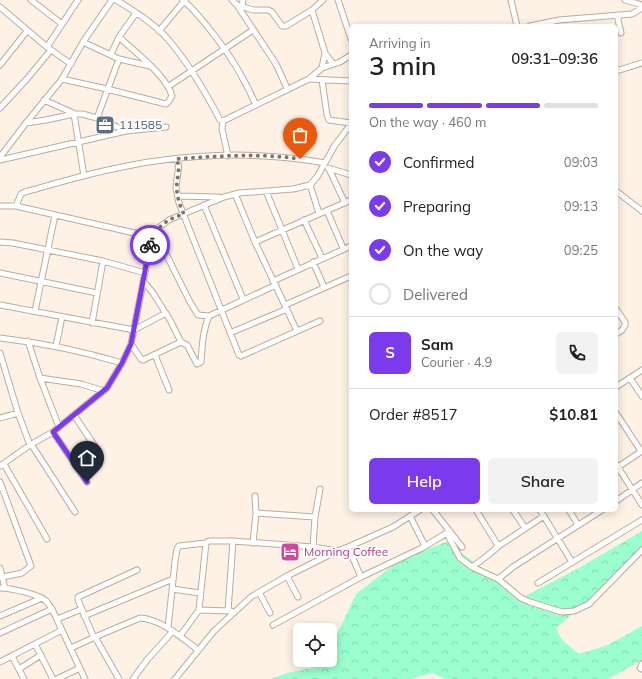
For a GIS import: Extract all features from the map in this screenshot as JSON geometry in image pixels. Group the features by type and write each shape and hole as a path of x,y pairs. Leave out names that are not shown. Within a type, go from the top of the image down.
{"street":[{"path":"31,0 62,24"},
{"path":"0,108 26,80 49,49 62,24 78,0"},
{"path":"0,159 26,123 62,79 83,42 112,0"},
{"path":"116,0 159,30 166,37 191,71 222,121 222,129 228,156"},
{"path":"159,30 184,0 224,49 242,76 256,105"},
{"path":"232,0 239,6 276,64 287,88"},
{"path":"239,6 243,0"},
{"path":"239,6 253,10 268,10 272,12 282,26 286,26 312,10 323,0"},
{"path":"338,0 349,33"},
{"path":"341,0 341,7"},
{"path":"511,0 516,24"},
{"path":"625,0 642,7"},
{"path":"540,24 559,20 632,14 642,7"},
{"path":"312,10 325,53 333,64"},
{"path":"1,11 49,49 71,64"},
{"path":"111,54 119,38 136,13"},
{"path":"617,15 621,33"},
{"path":"169,86 253,30"},
{"path":"0,65 27,31"},
{"path":"62,79 166,104 172,96 169,86 157,72 119,38"},
{"path":"83,42 119,59 150,66"},
{"path":"322,68 325,53"},
{"path":"222,121 287,88 309,79 322,68 349,56"},
{"path":"96,118 119,59"},
{"path":"618,70 642,63"},
{"path":"309,79 349,82"},
{"path":"322,80 329,120 349,124"},
{"path":"44,100 74,114"},
{"path":"74,114 84,176"},
{"path":"26,123 74,114 82,114 126,130"},
{"path":"0,159 79,143 126,130 166,127"},
{"path":"47,539 2,465 30,445 53,432 104,391 122,363 131,344 152,237 155,232 169,220 224,197 235,194 294,189 310,186 317,178 335,145 349,127"},
{"path":"16,206 21,194 25,192 123,166 173,158 273,156 324,164 329,169 349,203 319,213 255,242"},
{"path":"176,159 178,162 176,186 179,203 238,353 241,356 320,321"},
{"path":"329,169 349,174"},
{"path":"310,186 319,213"},
{"path":"266,191 281,231 298,269"},
{"path":"618,193 642,211"},
{"path":"235,194 255,242 297,331"},
{"path":"178,196 224,197"},
{"path":"204,205 243,299"},
{"path":"0,206 16,206 152,237"},
{"path":"327,211 344,248"},
{"path":"34,311 55,215"},
{"path":"304,220 322,258"},
{"path":"155,232 194,311 198,314 209,316 275,283 298,269 349,247"},
{"path":"0,242 13,243 145,272"},
{"path":"92,323 96,294 103,262"},
{"path":"314,262 324,287"},
{"path":"0,273 96,294"},
{"path":"230,333 286,307 324,287 349,277"},
{"path":"144,282 166,313 181,342 190,349 196,362 199,364 201,362 204,333 209,316"},
{"path":"0,305 134,330 166,313"},
{"path":"618,312 625,326 618,333"},
{"path":"56,346 62,317"},
{"path":"0,338 56,346 89,353 122,363"},
{"path":"28,341 40,378 59,427"},
{"path":"131,344 141,360 145,360 181,342"},
{"path":"0,355 18,413 30,445 33,447 75,512"},
{"path":"155,355 169,390"},
{"path":"618,386 642,370"},
{"path":"40,378 81,384 104,391"},
{"path":"630,378 642,396"},
{"path":"0,418 18,413"},
{"path":"74,415 96,448"},
{"path":"618,415 642,451 618,464"},
{"path":"53,432 87,482"},
{"path":"618,467 642,505"},
{"path":"0,482 30,566 22,573 3,577"},
{"path":"618,500 642,483"},
{"path":"313,547 315,517 320,489"},
{"path":"253,542 256,512 255,496"},
{"path":"256,512 315,517"},
{"path":"175,679 214,631 251,597 286,576 337,551 393,527 417,512"},
{"path":"434,512 449,533 462,547"},
{"path":"477,512 497,544 500,545"},
{"path":"514,512 525,528"},
{"path":"541,512 572,562"},
{"path":"570,512 578,525"},
{"path":"498,579 513,567 599,512"},
{"path":"410,516 425,546"},
{"path":"472,567 500,545 544,516"},
{"path":"538,584 642,520"},
{"path":"273,625 362,577 449,533"},
{"path":"449,533 460,558 472,567 498,579 521,598 562,612 574,611 589,604 642,550"},
{"path":"133,679 170,630 173,579 177,549 179,546 206,543 209,541 233,541 313,547 337,551"},
{"path":"228,611 233,541"},
{"path":"180,636 199,610 206,543"},
{"path":"348,547 362,577"},
{"path":"0,568 3,577 3,588 34,595 47,602 57,619 85,679"},
{"path":"119,679 94,637 84,616 78,596 137,570"},
{"path":"286,576 298,597"},
{"path":"84,616 173,579"},
{"path":"172,589 200,593"},
{"path":"259,592 270,613"},
{"path":"0,616 42,598"},
{"path":"0,633 52,609"},
{"path":"57,619 82,609"},
{"path":"199,610 234,612"},
{"path":"71,648 140,618 170,630 198,650"},
{"path":"0,662 62,630"},
{"path":"35,644 53,679"},
{"path":"12,656 24,679"},
{"path":"19,669 41,656"},
{"path":"642,664 640,667 642,669"},
{"path":"57,679 80,668"}],"green space":[{"path":"642,531 642,555 556,628 562,640 579,654 608,645 642,626 642,660 608,679 446,679 432,673 411,679 271,679 286,673 318,667 337,667 337,634 356,594 401,559 446,542 523,597 577,569"}],"way so far":[{"path":"150,245 152,237 158,228 169,220 184,214 178,199 178,162 176,159 216,156 273,156 300,159"}],"place":[{"name":"111585","path":"105,125"},
{"name":"Morning Coffee","path":"290,552"}],"route":[{"path":"87,482 53,432 107,388 122,363 131,344 150,245"}]}
